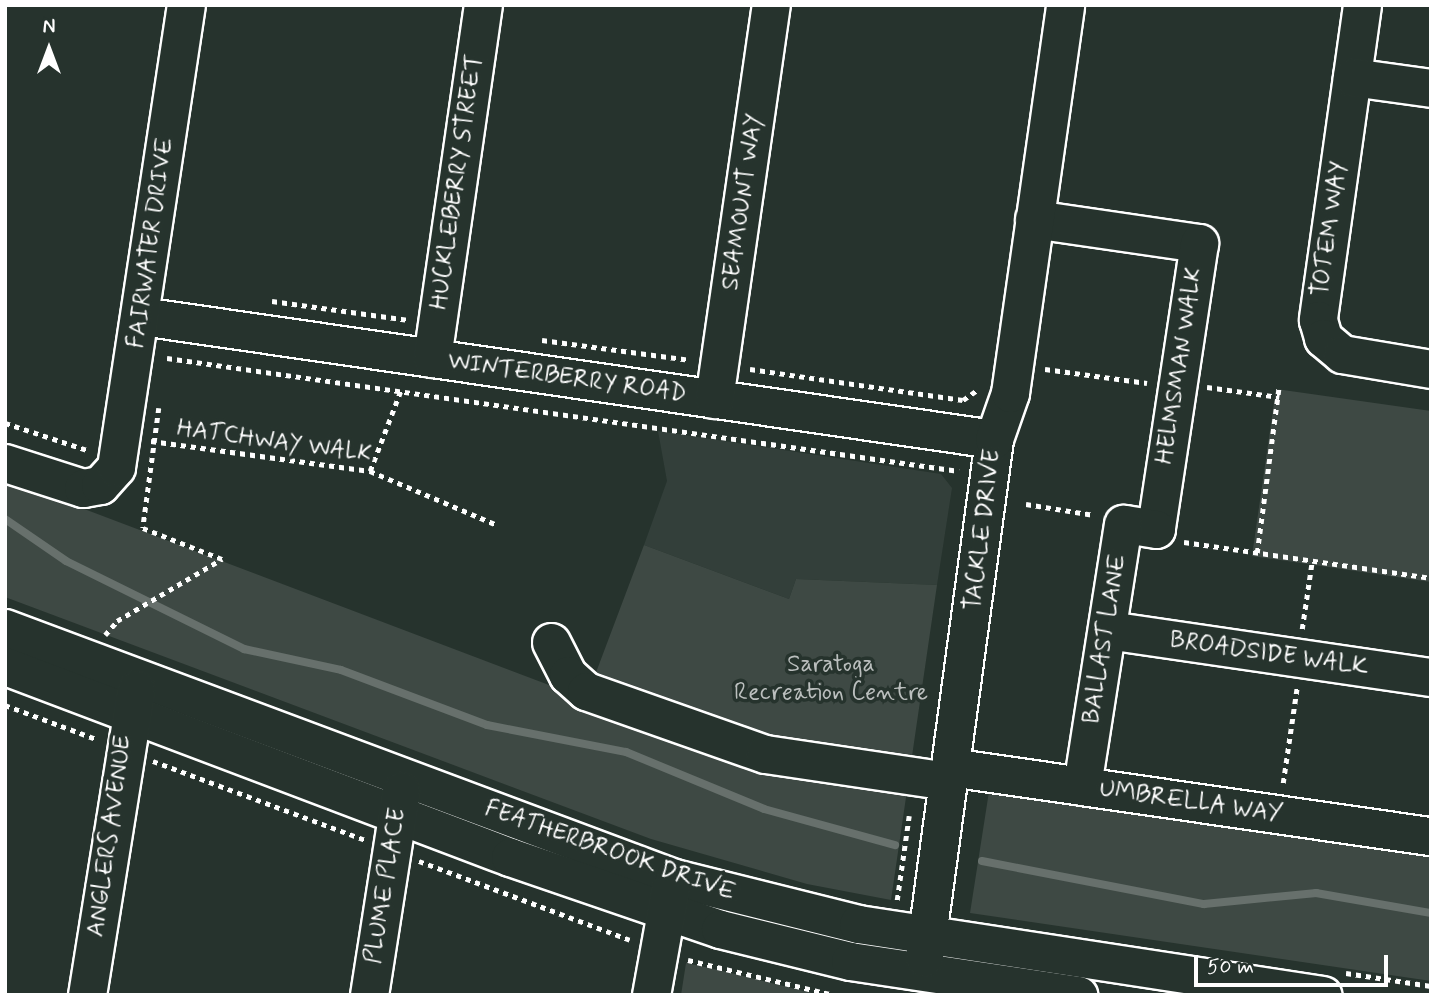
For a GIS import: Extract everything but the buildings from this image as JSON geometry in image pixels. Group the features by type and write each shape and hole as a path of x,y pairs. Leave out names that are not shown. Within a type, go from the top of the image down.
{"street":[{"name":"FAIRWATER DRIVE","path":"126,457 141,316 186,5"},
{"name":"HUCKLEBERRY STREET","path":"419,356 483,5"},
{"name":"SEAMOUNT WAY","path":"714,399 771,5"},
{"name":"TACKLE DRIVE","path":"922,973 917,918 938,775 994,439 1010,393 1065,5"},
{"name":"TOTEM WAY","path":"1362,5 1319,328 1342,354 1431,369"},
{"path":"1352,77 1431,88"},
{"name":"HELMSMAN WALK","path":"1034,219 1199,243 1140,526"},
{"name":"WINTERBERRY ROAD","path":"141,316 994,439"},
{"path":"5,463 73,487 93,487 126,457"},
{"name":"BALLAST LANE","path":"1082,786 1108,630 1140,526"},
{"name":"FEATHERBROOK DRIVE","path":"5,628 134,695 396,814 669,894 812,914 917,918 1216,987 1328,983"},
{"name":"BROADSIDE WALK","path":"1108,630 1431,677"},
{"name":"UMBRELLA WAY","path":"551,642 568,675 586,691 765,754 938,775 1082,786 1431,836"},
{"name":"FEATHERBROOK DRIVE","path":"5,666 134,695 404,778 782,946 922,973 1078,995"},
{"name":"ANGLERS AVENUE","path":"87,995 134,695"},
{"name":"PLUME PLACE","path":"369,995 396,814 404,778"},
{"path":"651,995 669,894"}],"path":[{"path":"370,471 401,391 419,356"},
{"path":"167,358 960,471 958,485"},
{"path":"1257,553 1279,386"},
{"name":"HATCHWAY WALK","path":"5,422 80,450 126,457 370,471 495,524"},
{"path":"1026,504 1140,526 1168,540 1431,578"},
{"path":"103,639 126,616 222,559 143,528"},
{"path":"91,634 115,643"},
{"path":"884,905 917,918 938,775"},
{"path":"1328,983 1431,986"}],"shaded area":[{"path":"658,431 941,474 952,488 937,585 796,579 789,599 644,545 667,481"}],"green space":[{"path":"1276,389 1431,411 1431,582 1252,556"},
{"name":"Saratoga Recreation Centre","path":"5,479 586,699 644,545 789,599 796,579 937,585 891,900 807,884 651,839 5,597"},
{"path":"990,785 1431,848 1431,981 970,913"},
{"path":"686,963 719,970 820,995 681,995"}],"waterway":[{"path":"5,519 66,561 244,649 341,670 487,725 626,752 764,809 895,845"},
{"path":"982,861 1204,904 1316,893 1431,913"}]}
